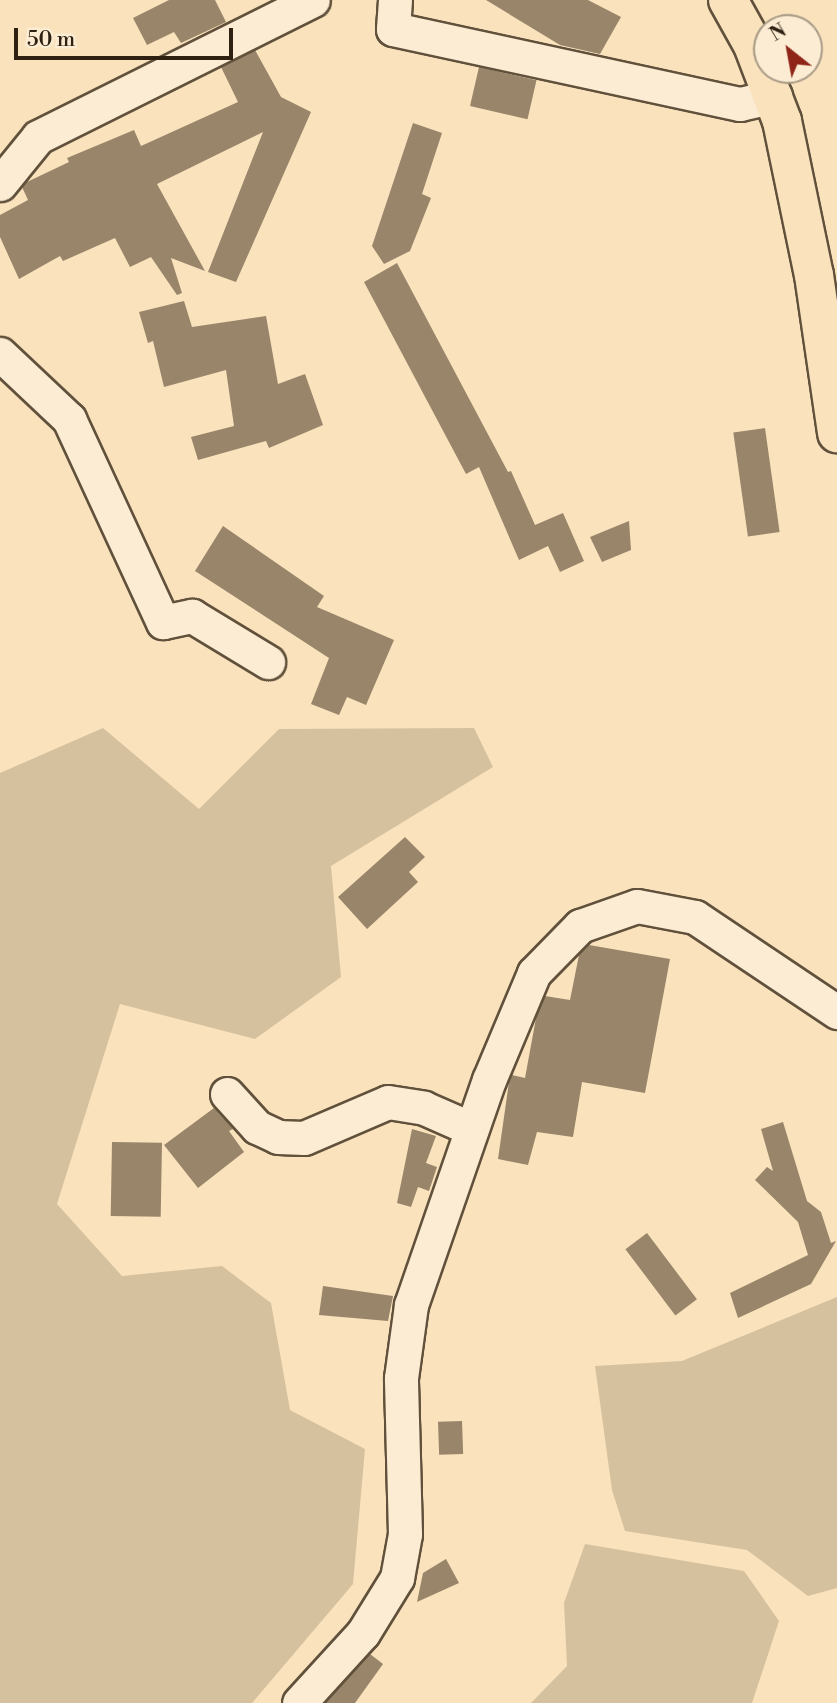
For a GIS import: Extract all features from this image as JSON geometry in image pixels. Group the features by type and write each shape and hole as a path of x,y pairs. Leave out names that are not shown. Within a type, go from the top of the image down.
{"main road":[{"path":"728,0 775,96 814,275 837,433"}],"street":[{"path":"0,184 38,137 313,0"},
{"path":"395,0 393,29 740,104 775,96"},
{"path":"0,355 69,418 163,622 192,616 268,662"},
{"path":"299,1703 363,1633 397,1578 405,1534 401,1378 411,1305 472,1129 534,973 580,926 637,906 695,916 837,1012"},
{"path":"227,1094 257,1127 278,1137 304,1138 388,1102 424,1108 472,1129"}],"shaded area":[{"path":"103,728 199,809 279,729 474,728 493,767 331,866 341,977 255,1039 120,1004 57,1204 122,1276 222,1266 271,1303 290,1410 365,1449 353,1584 252,1703 0,1703 0,773"},
{"path":"837,1297 837,1588 808,1596 747,1550 625,1531 612,1490 595,1366 682,1361"},
{"path":"585,1544 744,1571 779,1621 752,1703 531,1703 567,1666 564,1603"}],"building":[{"path":"169,0 215,0 226,22 181,43 174,32 147,45 133,18"},
{"path":"486,0 588,0 621,17 600,54 560,45"},
{"path":"255,50 281,97 311,112 236,282 208,272 263,132 157,184 205,271 171,258 182,293 177,295 151,257 130,267 115,238 63,261 60,256 19,279 0,237 0,215 28,200 22,187 27,182 69,162 67,158 134,130 141,146 238,102 221,67"},
{"path":"479,67 536,80 527,119 470,106"},
{"path":"413,123 442,133 422,194 431,198 410,251 384,264 372,246"},
{"path":"397,263 508,472 511,471 535,525 563,513 584,561 560,572 548,546 519,560 479,467 466,474 364,282"},
{"path":"184,301 192,327 266,316 278,384 305,374 323,425 269,448 266,441 198,460 191,437 234,426 226,370 164,387 153,341 148,343 139,312"},
{"path":"765,428 780,532 748,536 733,432"},
{"path":"629,521 631,550 602,562 590,537"},
{"path":"223,526 324,596 317,607 394,640 366,705 347,697 339,715 311,704 329,658 195,571"},
{"path":"405,837 425,857 409,872 418,882 367,929 338,897"},
{"path":"589,945 670,959 645,1093 582,1082 573,1137 537,1132 528,1165 498,1159 509,1082 512,1075 525,1078 536,1018 545,996 570,1000 579,955"},
{"path":"214,1108 233,1129 229,1131 244,1152 198,1188 164,1145"},
{"path":"783,1122 807,1201 821,1212 831,1243 836,1241 811,1284 738,1318 730,1293 808,1255 798,1222 755,1180 767,1167 773,1171 761,1129"},
{"path":"412,1129 436,1136 426,1163 437,1167 429,1191 418,1187 411,1207 397,1203"},
{"path":"112,1142 162,1143 161,1217 111,1216"},
{"path":"647,1233 697,1299 675,1316 625,1249"},
{"path":"323,1286 393,1296 388,1321 319,1315"},
{"path":"462,1421 463,1454 439,1455 438,1422"},
{"path":"446,1559 459,1583 417,1602 423,1573"},
{"path":"370,1654 383,1664 355,1703 325,1703"}]}
